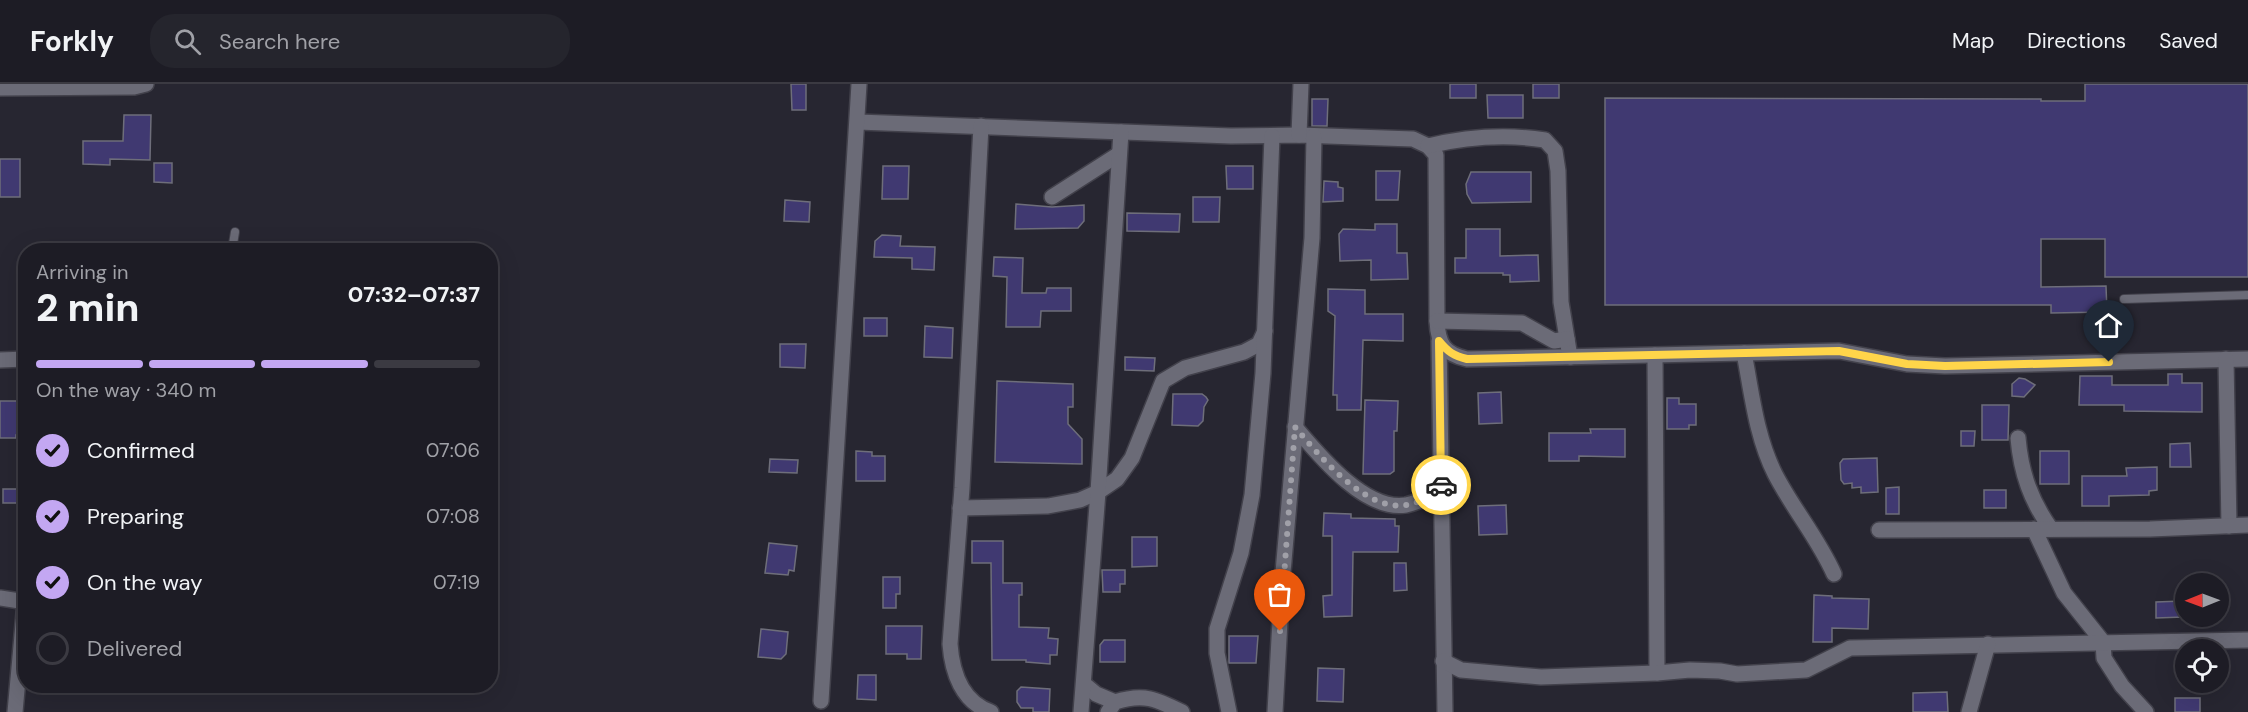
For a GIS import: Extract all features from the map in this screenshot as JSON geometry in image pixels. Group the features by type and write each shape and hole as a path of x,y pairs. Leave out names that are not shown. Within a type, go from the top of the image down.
{"street":[{"path":"0,88 134,87 146,84"},
{"path":"821,701 859,84"},
{"path":"1275,712 1295,427 1312,238 1307,135 1301,84"},
{"path":"858,122 1231,136 1405,137 1428,146 1436,155 1444,712"},
{"path":"981,126 960,508 950,644 951,660 960,684 971,701 991,712"},
{"path":"1081,712 1098,492 1120,132"},
{"path":"1228,712 1218,653 1217,629 1241,553 1251,495 1265,331 1272,136"},
{"path":"1428,146 1454,140 1521,136 1545,140 1555,151 1558,171 1561,302 1570,357"},
{"path":"1052,197 1119,154"},
{"path":"1437,321 1522,323 1554,341 1567,339"},
{"path":"960,508 1048,506 1080,500 1098,492 1117,479 1131,458 1163,381 1185,368 1244,352 1259,344 1265,331"},
{"path":"1439,341 1448,352 1456,357 1467,359 1839,351 1907,364 1945,366 2248,358"},
{"path":"1744,353 1761,442 1789,498 1822,548 1834,573"},
{"path":"1655,355 1657,674"},
{"path":"2226,359 2229,525"},
{"path":"0,360 18,360"},
{"path":"1295,427 1325,462 1357,490 1382,502 1404,505 1441,493"},
{"path":"2018,438 2026,484 2036,507 2051,529"},
{"path":"1879,530 2248,525"},
{"path":"2034,529 2064,593 2103,642 2104,658 2122,686 2146,712"},
{"path":"0,598 18,601"},
{"path":"1443,661 1461,670 1541,677 1657,674 1690,670 1737,674 1806,670 1850,648 2248,639"},
{"path":"1969,712 1988,644"},
{"path":"15,712 18,679"},
{"path":"1084,684 1112,707 1135,697 1155,698 1182,712"}],"lane":[{"path":"233,243 235,232"},
{"path":"2124,299 2248,295"}],"building":[{"path":"791,84 806,84 806,110 792,110"},
{"path":"1450,84 1476,84 1476,98 1450,98"},
{"path":"1533,84 1559,84 1559,98 1533,98"},
{"path":"2085,84 2248,84 2248,277 2105,277 2105,239 2041,239 2041,287 2106,286 2107,312 2051,313 2051,305 1605,305 1605,98 2085,101"},
{"path":"1487,95 1523,95 1523,118 1488,118"},
{"path":"1312,99 1328,99 1327,126 1312,126"},
{"path":"124,115 151,115 150,160 110,159 110,165 83,164 83,141 123,141"},
{"path":"0,159 20,159 20,197 0,197"},
{"path":"154,163 172,163 172,183 154,182"},
{"path":"883,166 909,166 908,199 882,199"},
{"path":"1226,166 1253,166 1253,189 1227,189"},
{"path":"1376,171 1400,171 1398,200 1376,200"},
{"path":"1471,172 1531,172 1531,202 1472,203 1467,194 1466,184"},
{"path":"1324,181 1338,182 1338,187 1343,188 1343,201 1323,202"},
{"path":"1193,197 1220,197 1219,222 1193,222"},
{"path":"785,200 810,202 809,222 784,221"},
{"path":"1016,204 1052,207 1084,205 1084,221 1078,228 1015,229"},
{"path":"1127,213 1180,214 1179,232 1127,231"},
{"path":"1375,224 1397,224 1397,253 1407,253 1408,279 1371,280 1371,260 1340,261 1339,234 1343,229 1375,230"},
{"path":"1466,229 1500,229 1500,256 1538,255 1539,281 1510,282 1510,275 1503,275 1503,273 1455,273 1455,258 1466,258"},
{"path":"882,235 901,236 900,246 935,247 934,270 912,269 912,258 874,257 875,241"},
{"path":"994,257 1023,258 1022,293 1046,293 1047,288 1071,288 1071,311 1041,311 1040,327 1006,327 1007,277 993,276"},
{"path":"1328,289 1365,290 1365,314 1403,314 1403,341 1363,340 1361,410 1337,410 1337,395 1333,395 1335,316 1328,311"},
{"path":"864,318 887,318 887,336 864,336"},
{"path":"925,326 953,328 952,358 924,357"},
{"path":"780,344 806,344 805,368 780,367"},
{"path":"1125,357 1155,358 1154,371 1125,370"},
{"path":"2168,374 2182,374 2182,383 2202,383 2202,412 2124,411 2124,405 2079,405 2080,376 2112,376 2112,385 2168,385"},
{"path":"2019,378 2035,385 2024,397 2012,396 2012,384"},
{"path":"997,381 1073,384 1073,407 1068,407 1068,424 1082,439 1082,464 995,462"},
{"path":"1501,392 1502,423 1479,424 1478,393"},
{"path":"1173,394 1202,394 1206,397 1208,400 1204,407 1203,421 1198,426 1172,425"},
{"path":"1667,398 1679,398 1679,404 1696,404 1696,425 1689,425 1689,429 1667,429"},
{"path":"1365,400 1398,401 1397,431 1394,431 1394,471 1390,474 1363,474"},
{"path":"0,401 18,401 18,435 16,438 0,438"},
{"path":"1982,405 2009,405 2008,440 1982,440"},
{"path":"1590,429 1625,429 1625,457 1579,456 1579,461 1549,461 1549,433 1591,433"},
{"path":"1961,431 1975,431 1974,446 1961,446"},
{"path":"2190,443 2191,467 2170,467 2170,444"},
{"path":"856,451 872,452 872,456 885,456 885,481 856,481"},
{"path":"2040,451 2069,451 2069,484 2040,484"},
{"path":"1877,458 1878,492 1861,493 1861,487 1852,488 1852,483 1844,484 1841,480 1840,463 1843,459"},
{"path":"770,459 798,460 797,473 769,472"},
{"path":"2157,467 2157,490 2149,491 2149,495 2109,496 2109,506 2082,506 2082,476 2127,476 2126,468"},
{"path":"1899,487 1899,514 1886,514 1886,488"},
{"path":"3,489 17,489 17,503 3,503"},
{"path":"1984,490 2006,490 2006,508 1984,508"},
{"path":"1506,505 1507,534 1479,535 1478,506"},
{"path":"1324,513 1351,514 1351,518 1395,519 1395,526 1399,526 1398,552 1353,552 1352,616 1324,617 1323,596 1332,595 1332,536 1323,536"},
{"path":"1132,537 1157,537 1157,566 1132,567"},
{"path":"972,541 1003,541 1003,583 1022,583 1022,595 1019,595 1019,627 1049,628 1048,638 1058,639 1057,655 1050,655 1050,664 1026,662 1026,660 992,660 991,563 972,563"},
{"path":"769,543 797,546 794,571 789,570 788,575 765,573"},
{"path":"1394,563 1406,563 1407,590 1394,591"},
{"path":"1102,570 1125,570 1125,584 1120,584 1120,592 1103,592"},
{"path":"883,577 900,577 900,594 896,594 896,608 883,608"},
{"path":"1814,595 1869,599 1868,629 1832,628 1832,642 1813,642"},
{"path":"2175,601 2175,617 2156,618 2156,602"},
{"path":"886,626 922,626 921,659 907,659 907,654 886,654"},
{"path":"761,629 788,632 786,654 781,659 758,657"},
{"path":"1229,636 1258,636 1256,663 1229,663"},
{"path":"1104,640 1125,640 1125,662 1100,662 1100,645"},
{"path":"1318,668 1344,669 1343,702 1317,701"},
{"path":"858,675 876,675 876,700 857,699"},
{"path":"1021,687 1050,689 1049,712 1033,712 1033,708 1021,708 1017,702 1017,691"},
{"path":"1947,692 1948,712 1913,712 1913,693"},
{"path":"2175,698 2200,698 2200,712 2175,712"}],"way so far":[{"path":"1280,631 1295,427 1325,462 1357,490 1382,502 1404,505 1441,493 1441,485"}],"route":[{"path":"1441,485 1439,341 1448,352 1456,357 1467,359 1839,351 1907,364 1945,366 2109,362"}]}
